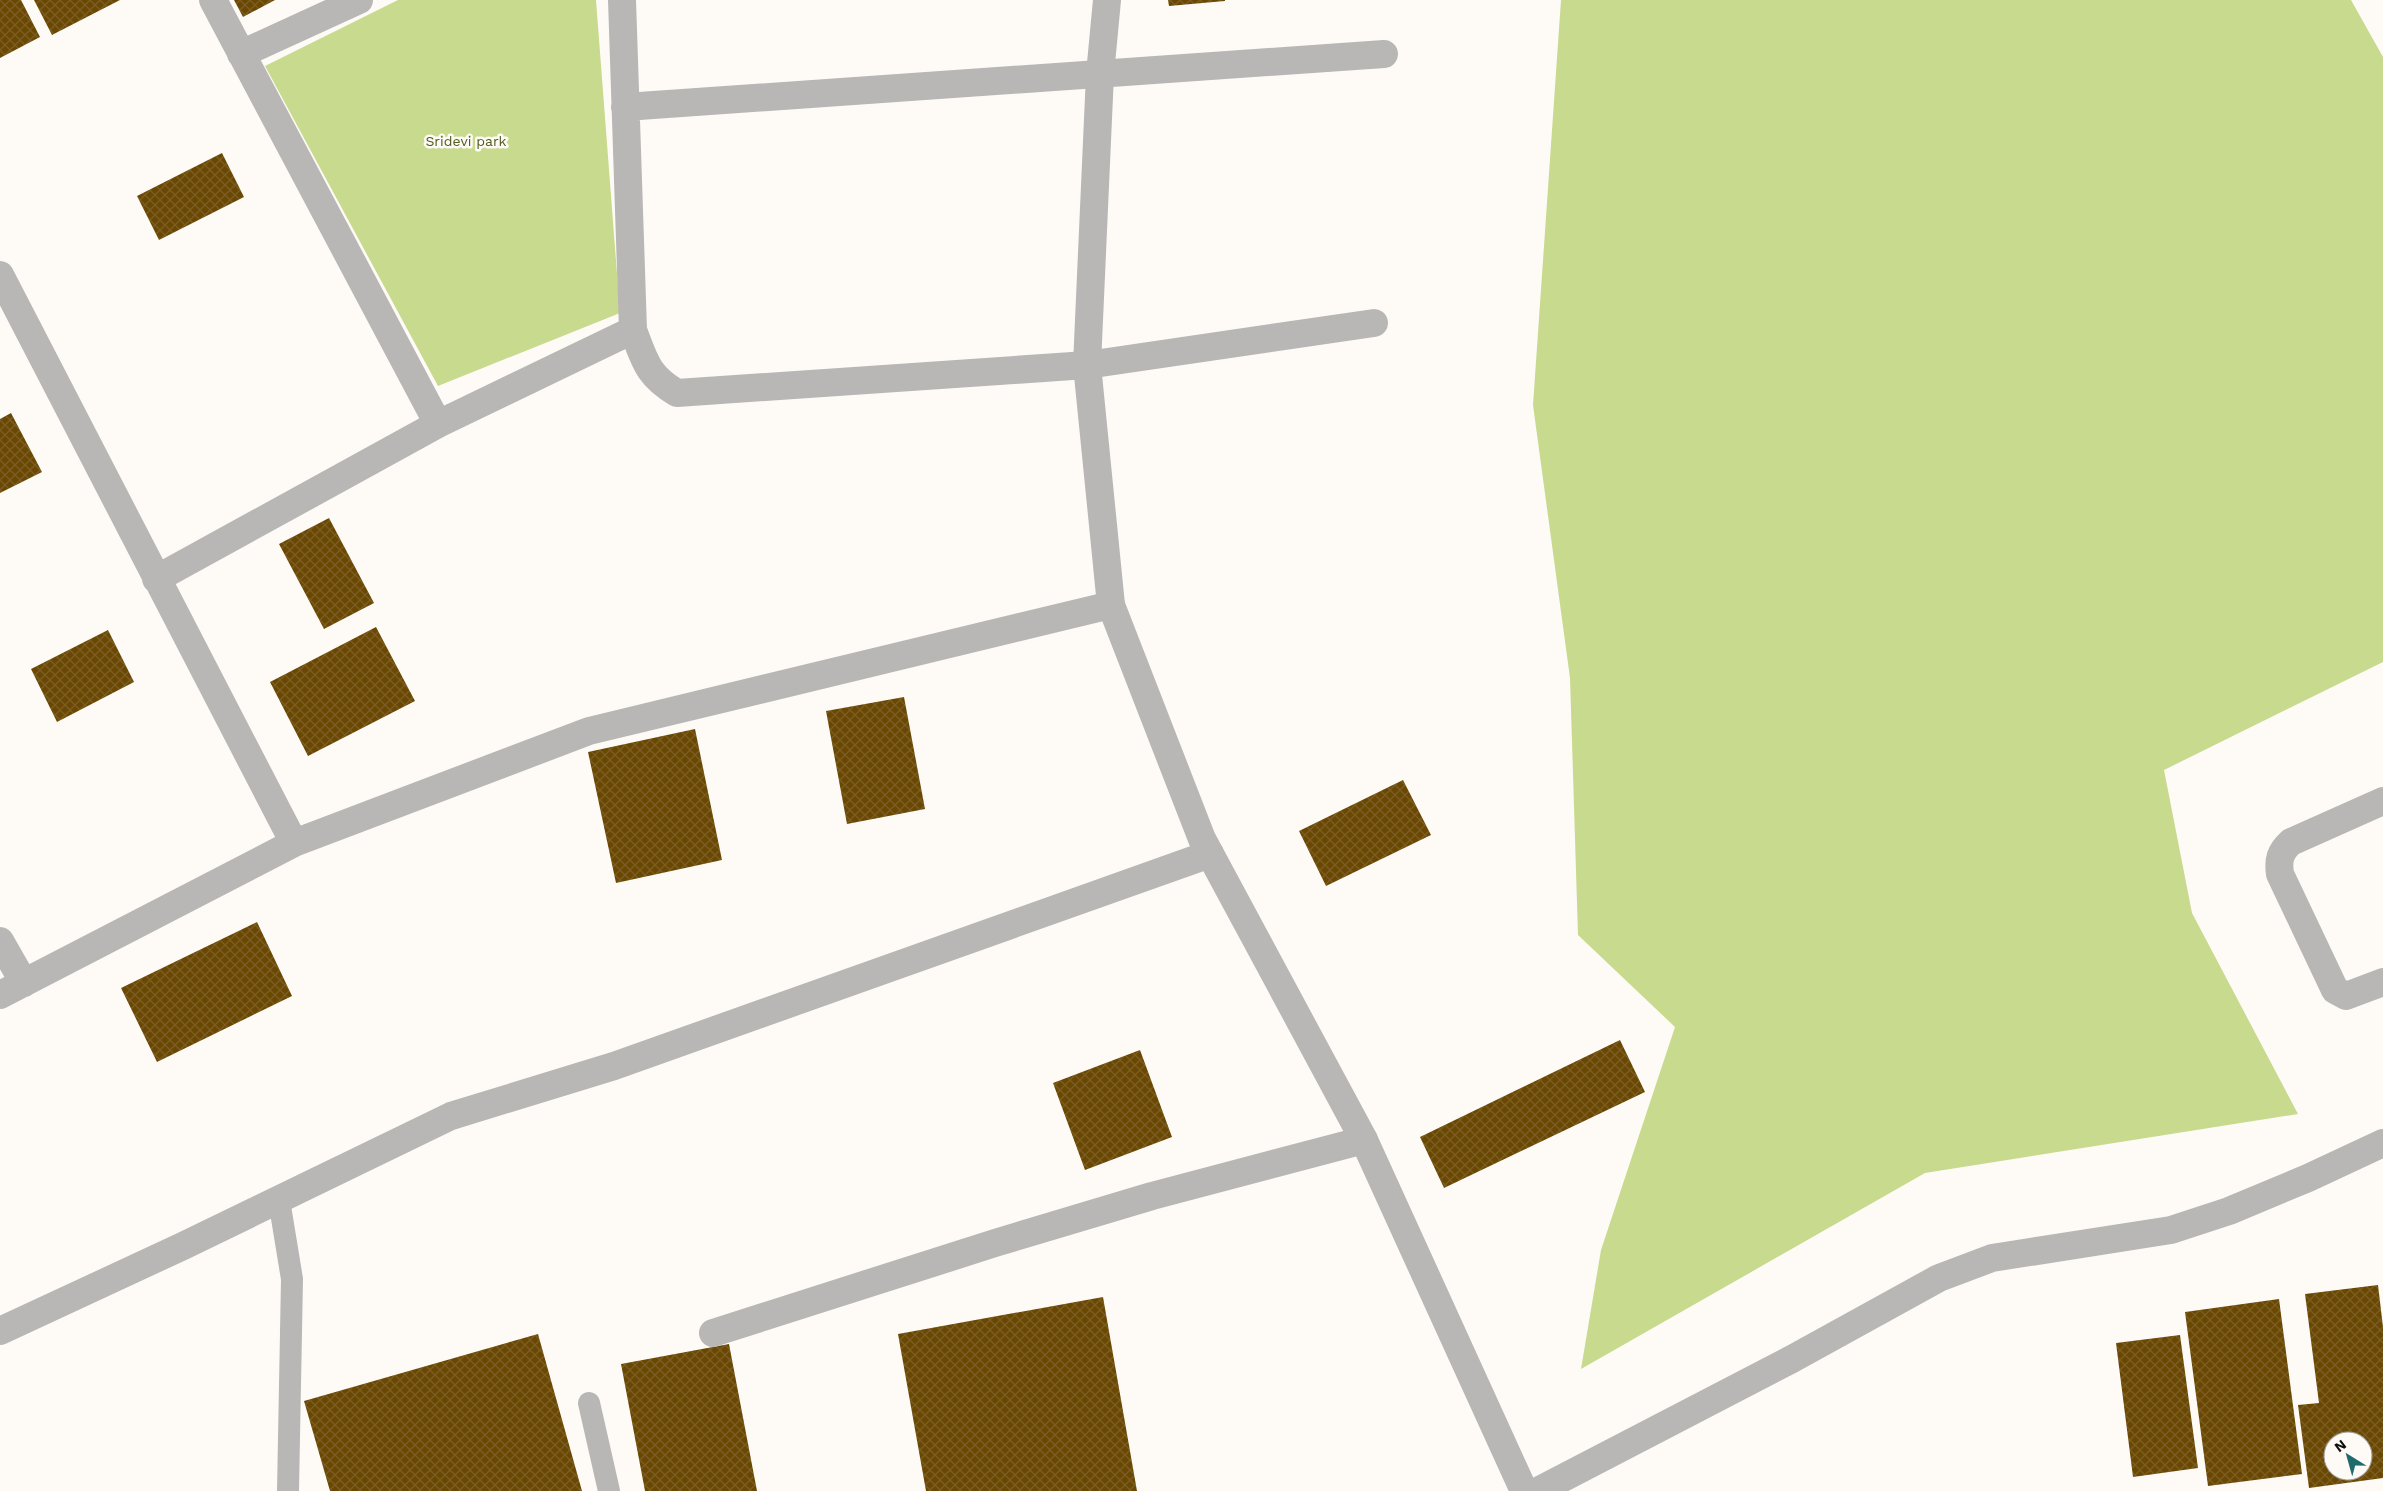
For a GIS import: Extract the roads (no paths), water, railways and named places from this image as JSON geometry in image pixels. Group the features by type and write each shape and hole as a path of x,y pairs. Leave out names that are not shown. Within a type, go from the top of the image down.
{"street":[{"path":"213,0 438,424"},
{"path":"241,54 359,0"},
{"path":"622,0 633,330 645,360 658,382 677,393 1087,365 1374,323"},
{"path":"1107,0 1100,74 1087,365 1111,605 1202,839 1364,1140 1524,1491"},
{"path":"625,107 1384,54"},
{"path":"0,276 294,843"},
{"path":"156,579 438,424 633,330"},
{"path":"0,995 294,843 589,731 1111,605"},
{"path":"2383,801 2291,842 2282,851 2278,862 2280,874 2335,990 2346,996 2383,982"},
{"path":"0,1331 279,1200 451,1116 614,1066 1210,854"},
{"path":"0,941 24,983"},
{"path":"713,1334 995,1243 1124,1204 1364,1140"},
{"path":"1538,1491 1792,1359 1939,1278 1992,1258 2171,1230 2229,1211 2308,1178 2383,1143"}],"lane":[{"path":"279,1200 292,1279 288,1491"},
{"path":"589,1403 609,1491"}],"park label":[{"name":"Sridevi park","path":"466,141"}]}
